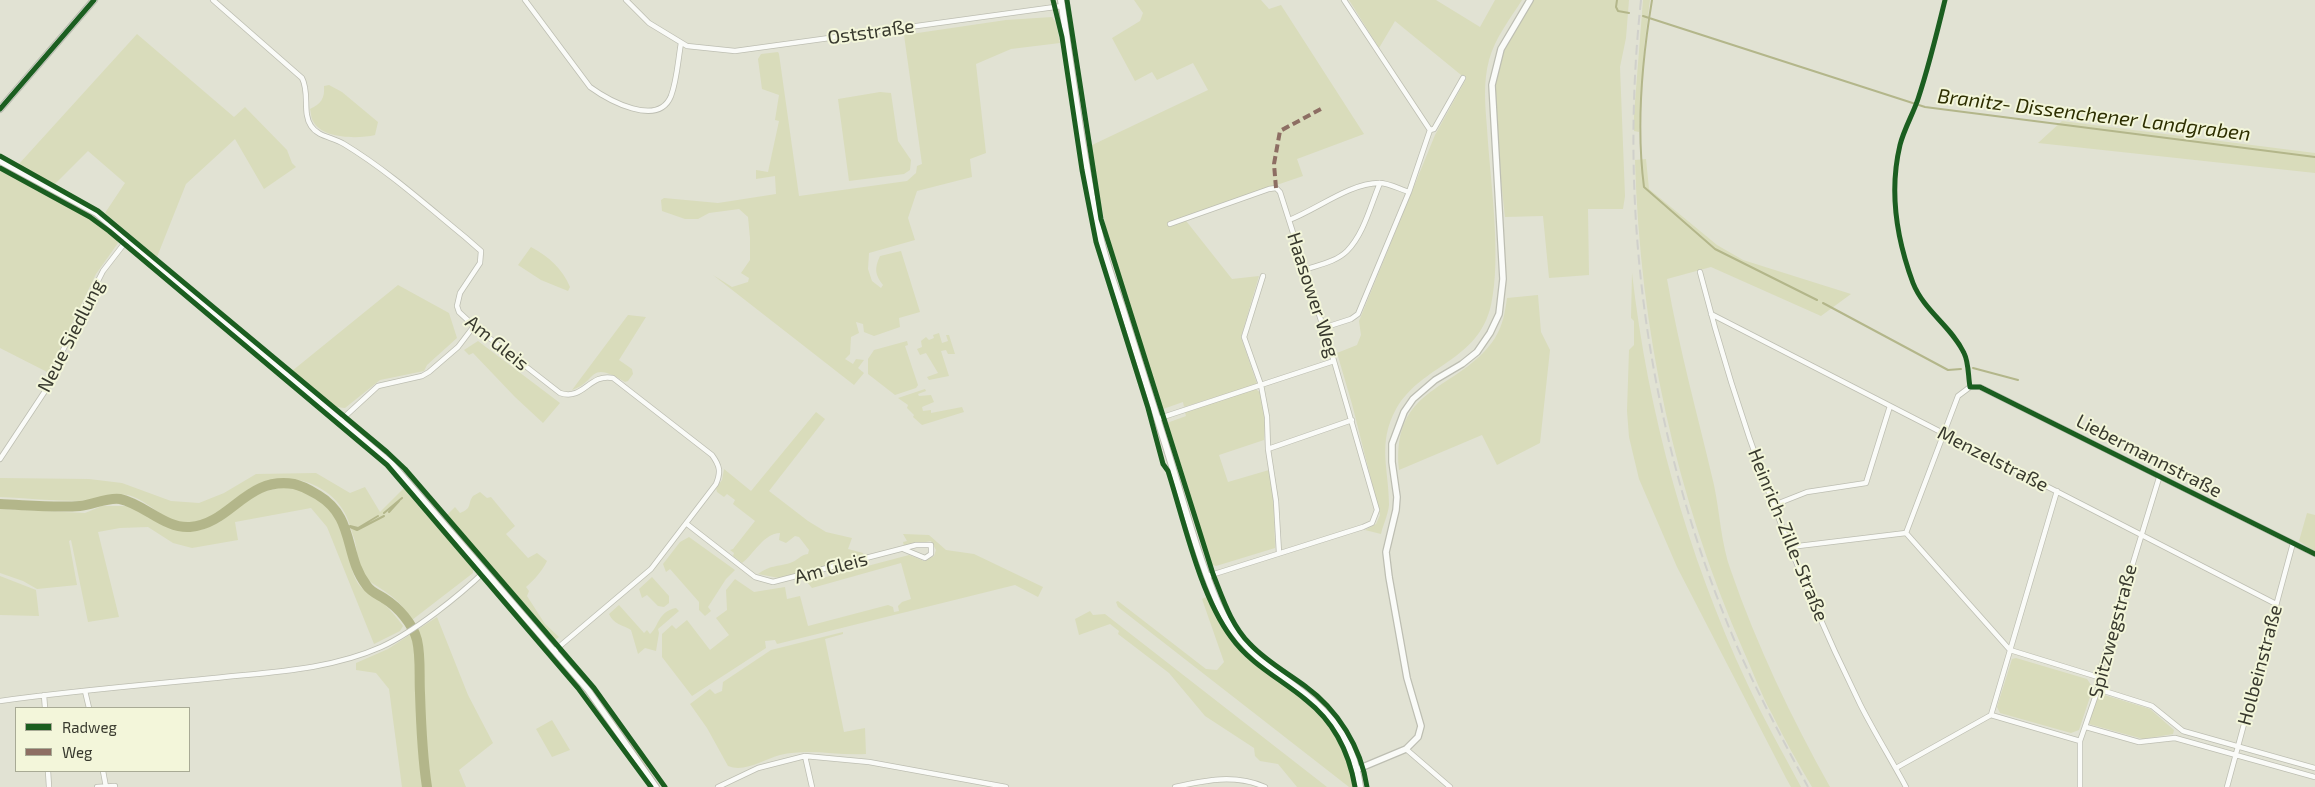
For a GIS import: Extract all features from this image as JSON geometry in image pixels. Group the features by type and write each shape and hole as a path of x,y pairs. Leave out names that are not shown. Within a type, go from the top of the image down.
{"main road":[{"path":"1062,3 1093,198 1105,254 1208,576 1224,617 1242,643 1258,659 1302,690 1328,713 1345,738 1358,769 1360,787"}],"street":[{"path":"0,109 94,0"},
{"name":"Am Gleis","path":"213,0 302,78 307,89 308,121 313,129 342,142 364,157 481,251 480,263 460,293 457,301 459,312 474,326 560,393 569,396 579,394 591,381 605,376 613,378 712,455 719,464 720,473 716,484 651,569 554,651"},
{"path":"525,0 590,87 637,110 648,112 665,105 671,96 681,43"},
{"name":"Oststraße","path":"626,0 649,23 681,43 704,49 735,51 1062,3"},
{"path":"1344,0 1430,130"},
{"path":"1358,769 1406,749 1418,737 1421,726 1407,678 1386,552 1396,510 1397,497 1392,462 1392,444 1404,412 1413,399 1435,380 1462,364 1477,352 1490,333 1499,314 1503,279 1492,85 1501,49 1530,0"},
{"path":"1324,328 1351,319 1358,314 1409,192 1430,130 1434,129 1463,78"},
{"path":"0,161 96,213 392,464 588,690 656,787"},
{"path":"1289,220 1308,213 1344,193 1380,183 1409,192"},
{"path":"1304,270 1334,260 1347,251 1357,236 1380,183"},
{"name":"Haasower Weg","path":"1170,224 1273,188 1280,192 1324,328 1377,510 1372,523 1363,527 1279,553"},
{"name":"Neue Siedlung","path":"0,459 55,376 61,354 103,271 128,240"},
{"name":"Heinrich-Zille-Straße","path":"1700,272 1742,418 1790,547 1860,705 1906,787"},
{"path":"1208,576 1279,553 1276,501 1268,448 1267,417 1261,385 1244,337 1263,276"},
{"name":"Menzelstraße","path":"1711,314 2276,604"},
{"path":"341,420 378,386 422,376 429,372 458,347 474,326"},
{"path":"1157,419 1334,361"},
{"name":"Liebermannstraße","path":"1906,532 1943,433 1962,391 1970,386 1980,387 2159,478 2315,554"},
{"path":"1774,505 1807,492 1866,483 1890,406"},
{"path":"1268,448 1352,420"},
{"name":"Spitzwegstraße","path":"2080,787 2080,741 2098,689 2098,677 2140,534 2159,478"},
{"path":"1896,768 1991,715 2056,491"},
{"name":"Am Gleis","path":"686,524 755,578 764,581 780,582 903,549 926,544 931,545 932,554 926,558 903,549"},
{"path":"1790,547 1906,532 2010,650 2098,677"},
{"name":"Holbeinstraße","path":"2227,787 2293,543"},
{"path":"0,702 44,695 312,668 338,662 382,647 406,633 485,571"},
{"path":"2098,689 2152,706 2183,731 2315,768"},
{"path":"85,691 89,707"},
{"path":"44,695 45,707"},
{"path":"1991,715 2080,741"},
{"path":"2086,727 2139,742 2175,738 2315,777"},
{"path":"1406,749 1450,787"},
{"path":"718,787 758,768 805,756 869,762 1006,787"},
{"path":"805,756 812,787"},
{"path":"48,772 49,787"},
{"path":"103,772 106,787"},
{"path":"1175,787 1222,779 1256,783 1265,787"},
{"path":"97,787 115,786"}],"green space":[{"path":"1134,0 1261,0 1269,9 1281,5 1364,134 1297,159 1303,176 1183,217 1232,279 1259,276 1241,337 1257,384 1184,407 1183,402 1163,409 1108,239 1090,146 1208,90 1193,63 1157,80 1152,72 1135,81 1112,38 1140,21 1143,13"},
{"path":"1349,0 1436,0 1480,27 1495,0 1522,0 1495,44 1489,60 1486,77 1485,94 1495,241 1494,285 1491,305 1484,324 1474,339 1462,351 1420,382 1407,394 1396,409 1390,422 1385,445 1389,505 1381,534 1365,530 1376,524 1380,515 1337,353 1357,345 1361,335 1359,321 1435,135 1466,79 1395,21 1379,48"},
{"path":"1534,0 1629,0 1626,38 1620,67 1625,196 1623,209 1588,209 1589,275 1549,278 1543,216 1505,217 1494,107 1495,84 1503,49"},
{"path":"1643,0 1650,0 1644,47 1639,132 1634,131 1634,115"},
{"path":"1052,17 1056,23 1060,43 1011,49 976,64 986,153 970,159 972,177 917,191 908,218 915,240 869,253 868,269 872,281 881,288 883,285 876,272 880,256 901,251 920,312 899,318 900,327 874,336 864,332 863,324 856,322 859,333 851,337 850,354 845,359 853,364 856,359 864,360 858,368 864,373 854,385 713,275 732,287 748,282 749,278 741,273 750,260 748,217 739,209 709,213 698,219 685,219 662,211 661,200 664,198 718,203 776,194 775,176 756,179 756,170 768,172 779,121 775,120 779,95 762,89 758,59 761,54 778,52 779,54 799,196 907,181 916,173 917,166 922,164 904,35 1006,20"},
{"path":"137,34 234,117 245,107 287,150 292,163 296,167 264,189 235,139 186,184 157,257 105,213 125,183 88,151 55,184 18,165"},
{"path":"329,85 342,92 378,122 375,135 359,137 341,136 324,131 318,127 312,120 310,109 320,103 324,94 324,86"},
{"path":"880,92 891,93 898,141 911,160 910,170 904,174 849,181 838,99"},
{"path":"2062,121 2315,153 2315,173 2038,143"},
{"path":"1646,159 1649,189 1717,245 1743,260 1851,294 1821,316 1711,267 1667,279 1683,357 1714,485 1728,561 1752,627 1776,681 1830,787 1812,787 1764,699 1720,593 1699,533 1681,472 1653,350 1644,287 1638,224 1635,160"},
{"path":"0,170 89,218 117,240 118,243 96,274 58,353 53,375 0,348"},
{"path":"531,247 544,255 559,269 570,287 568,291 541,280 518,265"},
{"path":"144,256 252,350 347,428 342,427 142,258"},
{"path":"1632,273 1648,378 1673,482 1688,534 1725,634 1766,722 1801,787 1791,787 1786,778 1677,567 1639,479 1629,437 1627,411 1629,350 1634,345 1634,321 1631,318"},
{"path":"398,285 449,313 457,338 427,365 424,371 380,380 345,408 336,407 292,371"},
{"path":"1538,295 1541,332 1550,350 1540,443 1497,465 1482,435 1399,470 1399,442 1406,421 1416,405 1430,392 1480,356 1498,333 1507,298"},
{"path":"628,315 646,317 619,360 632,369 633,374 628,381 625,382 613,375 598,372 572,390"},
{"path":"939,333 942,343 948,341 946,335 949,335 955,354 948,354 946,350 941,351 949,376 929,380 927,377 938,373 926,353 920,355 917,349 922,347 921,341 926,337 929,340 934,338 933,335"},
{"path":"478,341 560,403 543,423 473,353 469,355 464,350"},
{"path":"907,341 908,345 905,346 918,385 916,388 895,395 868,374 868,359 874,350"},
{"path":"925,389 926,391 918,394 919,396 931,395 934,402 922,407 923,411 931,410 931,413 962,407 964,412 922,425 913,417 914,415 907,408 908,405 898,398"},
{"path":"1255,389 1260,392 1265,417 1264,440 1219,455 1228,482 1269,470 1274,501 1275,548 1216,566 1212,565 1167,423 1186,416 1185,412"},
{"path":"816,412 825,419 769,491 808,521 826,532 852,538 848,549 863,553 864,556 779,578 758,574 770,568 792,562 808,554 809,550 799,537 795,536 786,543 779,540 780,533 774,534 764,540 742,563 733,556 734,553 730,550 733,549 755,521 733,504 735,500 727,494 724,497 717,492 716,488 722,480 724,469 751,491"},
{"path":"316,473 350,493 365,487 380,512 405,487 408,494 473,568 473,573 412,620 395,599 363,575 348,520 335,500 315,486 304,481 292,479 268,481 256,485 215,515 198,523 189,524 173,521 136,498 122,494 79,501 0,497 0,478 89,479 122,483 171,501 199,503 224,493 256,474"},
{"path":"283,487 305,492 315,497 331,510 346,540 352,571 357,582 391,611 403,626 400,631 374,644 327,527 311,508 235,522 238,540 192,548 173,543 148,527 120,528 98,532 119,617 88,622 71,540 69,541 77,585 37,589 23,581 0,573 0,509 85,513 102,506 129,506 166,527 187,531 204,529 220,522 255,494"},
{"path":"480,492 487,498 491,497 515,526 506,534 528,558 537,553 547,561 538,575 526,587 529,591 527,596 545,624 559,637 555,640 447,515 455,507 460,513 467,509 473,496"},
{"path":"2307,513 2315,515 2315,552 2299,541"},
{"path":"445,516 495,574 493,576 444,519"},
{"path":"903,534 929,535 946,550 974,554 1043,587 1038,597 1015,585 777,644 775,640 765,641 766,648 692,696 662,657 662,634 672,625 676,629 687,620 710,650 729,635 716,618 727,610 726,590 735,579 754,592 785,587 787,599 800,596 808,626 888,605 893,607 894,612 899,611 898,606 902,602 911,599 901,563 812,588 807,582 909,555 924,561 934,556 936,550 931,541 904,546 903,542 907,541"},
{"path":"689,537 735,570 726,579 708,607 711,611 705,616 699,610 699,602 670,569 666,572 663,564 680,542"},
{"path":"0,576 36,590 39,616 0,615"},
{"path":"652,577 669,596 669,603 664,607 658,606 647,595 642,598 639,589"},
{"path":"1208,596 1224,629 1241,652 1251,662 1295,693 1329,727 1345,754 1354,787 1349,787 1118,607 1116,602 1118,601 1206,669 1217,670 1224,662 1202,599"},
{"path":"619,605 644,633 647,630 650,634 665,613 676,608 679,611 658,629 656,651 645,648 638,654 631,630 616,622 609,614"},
{"path":"1090,611 1093,615 1105,614 1327,787 1297,787 1278,764 1260,761 1255,756 1254,748 1205,716 1169,673 1118,634 1119,631 1110,624 1079,635 1075,619"},
{"path":"437,617 468,695 493,743 459,770 466,787 402,787 389,689 376,673 356,670 356,663 388,649"},
{"path":"843,632 843,634 825,639 844,732 865,728 866,754 802,752 780,755 748,767 734,768 728,766 707,728 690,704 710,689 715,694 722,691 723,682 771,650"},
{"path":"565,656 594,690 648,766 645,766"},
{"path":"2016,658 2087,679 2093,688 2079,730 2071,733 2000,713 1997,707 2012,659"},
{"path":"2098,693 2150,709 2174,730 2173,734 2143,739 2089,724"},
{"path":"587,697 590,698 638,765 638,769"},
{"path":"552,720 570,750 552,757 536,729"}],"waterway":[{"name":"Branitz- Dissenchener Landgraben","path":"1617,0 1616,7 1618,11 1629,13"},
{"path":"1652,0 1645,46 1641,93 1640,140 1644,187 1715,249 1817,300"},
{"name":"Branitz- Dissenchener Landgraben","path":"1643,16 1925,107 2315,157"},
{"path":"1823,303 1948,370 1961,369"},
{"path":"1973,368 2018,380"},
{"path":"0,504 70,507 110,499 120,499 172,524 190,527 204,524 217,518 251,493 277,483 294,484 318,495 330,504 344,526 355,562 367,586 400,611 409,622 415,634 419,653 422,740 427,787"},
{"path":"384,513 402,498"},
{"path":"389,512 399,501"},
{"path":"350,526 358,528 378,516"},
{"path":"343,524 357,530 384,516"}],"railway":[{"path":"1641,0 1635,83 1634,167 1638,249 1648,332 1663,413 1683,494 1708,573 1739,651 1772,720 1808,787"}],"marked path":[{"path":"1276,188 1274,164 1280,131 1321,109"}],"cycle path":[{"path":"0,109 94,0"},
{"path":"1053,0 1062,37 1082,170 1096,242 1148,408 1163,464 1168,471 1194,557 1210,600 1220,620 1239,647 1257,664 1306,700 1325,718 1344,750 1355,787"},
{"path":"1067,0 1101,219 1213,574 1228,611 1243,637 1263,656 1317,696 1338,718 1359,758 1367,787"},
{"path":"1945,0 1922,87 1900,145 1895,180 1896,215 1907,267 1913,283 1924,302 1953,335 1964,353 1968,365 1970,387 1980,387 2315,554"},
{"path":"0,156 98,211 405,469 594,688 665,787"},
{"path":"0,168 90,217 109,231 387,465 578,688 651,787"}]}
